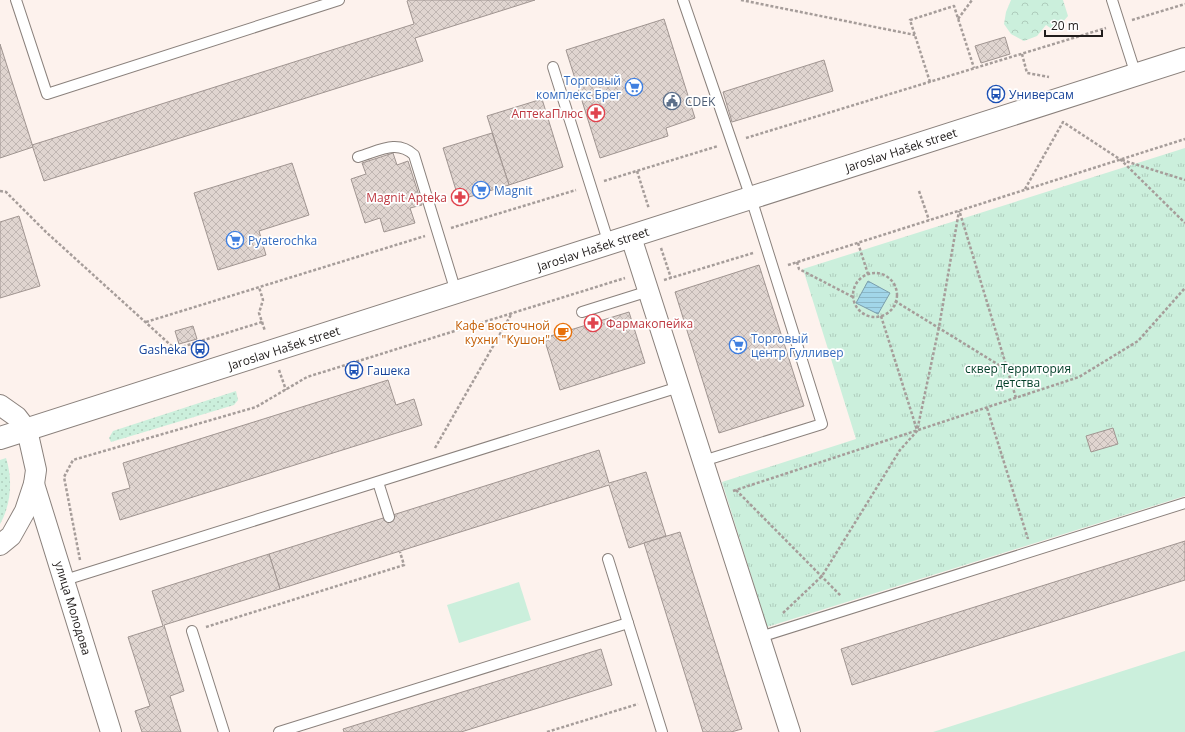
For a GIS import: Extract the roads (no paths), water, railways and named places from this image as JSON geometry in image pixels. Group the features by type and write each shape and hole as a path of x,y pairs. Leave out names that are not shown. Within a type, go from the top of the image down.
{"main road":[{"name":"Jaroslav Hašek street","path":"0,438 1185,59"}],"street":[{"path":"631,236 790,732"},
{"path":"0,405 17,417 27,430 36,470 34,484 25,512 11,536 0,545"},
{"name":"улица Молодова","path":"34,484 74,577 111,732"}],"lane":[{"path":"16,0 47,94 339,0"},
{"path":"683,0 751,198 822,424 703,461"},
{"path":"1112,0 1136,75"},
{"path":"553,67 609,244"},
{"path":"358,157 398,146 407,148 414,155 456,292"},
{"path":"582,312 646,283"},
{"path":"74,577 679,387"},
{"path":"378,482 389,517"},
{"path":"760,637 1185,503"},
{"path":"608,559 662,732"},
{"path":"279,732 628,623"},
{"path":"192,631 224,732"}],"water":[{"path":"868,281 890,293 878,314 856,303"}],"place":[{"name":"Торговый комплекс Брег","path":"634,87"},
{"name":"Универсам","path":"996,94"},
{"name":"CDEK","path":"672,101"},
{"name":"АптекаПлюс","path":"596,113"},
{"name":"Magnit","path":"481,190"},
{"name":"Magnit Apteka","path":"460,197"},
{"name":"Pyaterochka","path":"235,240"},
{"name":"Фармакопейка","path":"593,323"},
{"name":"Кафе восточной кухни \"Кушон\"","path":"563,332"},
{"name":"Торговый центр Гулливер","path":"738,345"},
{"name":"Gasheka","path":"200,349"},
{"name":"Гашека","path":"354,370"}],"park label":[{"name":"сквер Территория детства","path":"1018,375"}]}
